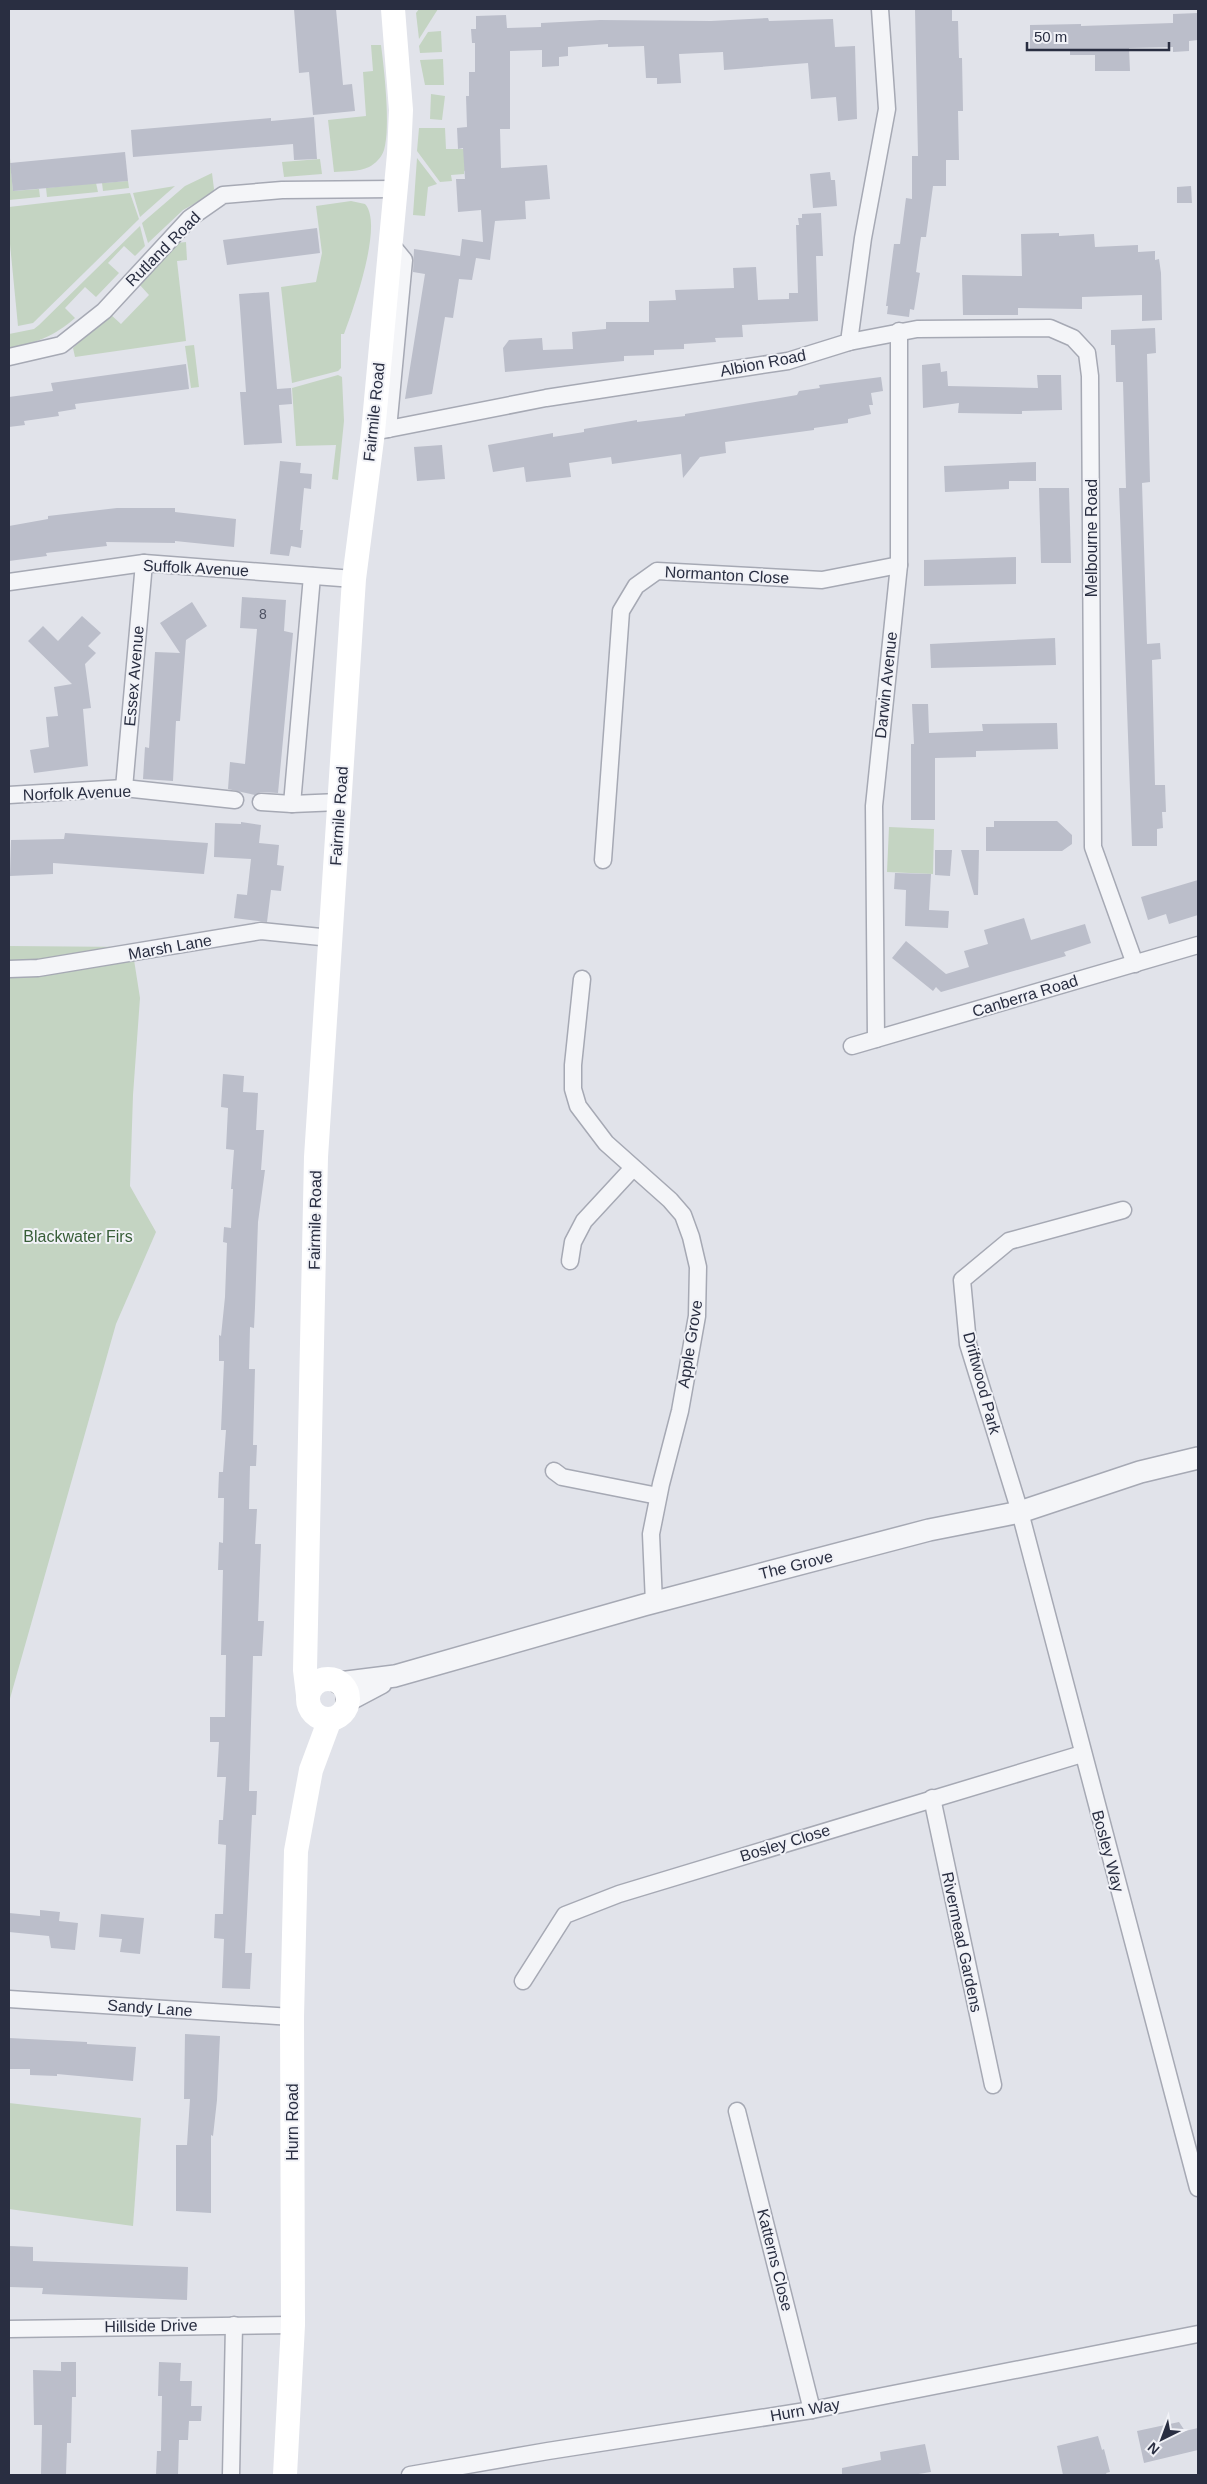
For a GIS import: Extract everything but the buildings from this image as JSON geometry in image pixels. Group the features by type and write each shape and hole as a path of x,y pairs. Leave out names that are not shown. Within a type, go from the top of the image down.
{"main road":[{"name":"Fairmile Road","path":"317,1709 305,1670 316,1157 354,578 381,430 390,243 401,110 393,9"},
{"name":"Fairmile Road","path":"306,1625 338,1688"},
{"path":"315,1684 338,1688 342,1713 317,1709 315,1684"},
{"name":"Hurn Road","path":"285,2475 293,2325 292,2017 296,1851 312,1770 317,1709"}],"street":[{"path":"849,342 863,238 887,109 880,9"},
{"name":"Rutland Road","path":"9,357 61,345 104,310 190,218 223,195 282,190 395,189"},
{"name":"Melbourne Road","path":"849,342 899,331 1050,328 1073,338 1087,353 1090,386 1093,847 1134,964"},
{"name":"Darwin Avenue","path":"876,1039 874,806 899,565 899,331"},
{"name":"Albion Road","path":"381,430 546,398 788,361 849,342"},
{"name":"Suffolk Avenue","path":"9,582 144,563 354,578"},
{"name":"Essex Avenue","path":"124,788 144,563"},
{"name":"Normanton Close","path":"602,860 612,841 621,611 636,586 657,571 822,580 899,565"},
{"path":"292,804 312,576"},
{"name":"Norfolk Avenue","path":"9,795 124,788 235,800"},
{"path":"261,802 292,804 339,802"},
{"name":"Marsh Lane","path":"9,969 38,968 261,931 330,938"},
{"name":"Canberra Road","path":"852,1046 1198,945"},
{"name":"Apple Grove","path":"582,978 573,1065 573,1089 578,1106 606,1143 670,1200 683,1215 691,1237 698,1267 697,1316 680,1411 658,1496 651,1534 654,1603"},
{"path":"570,1261 573,1242 584,1222 634,1168"},
{"name":"Driftwood Park","path":"1020,1512 968,1344 962,1280 1009,1241 1123,1210"},
{"name":"The Grove","path":"338,1688 395,1676 654,1603 929,1530 1020,1512 1140,1472 1198,1458"},
{"path":"554,1472 562,1477 658,1496"},
{"name":"Bosley Way","path":"1020,1512 1082,1754 1198,2188"},
{"name":"Bosley Close","path":"523,1981 565,1915 619,1894 1082,1754"},
{"name":"Rivermead Gardens","path":"932,1798 993,2085"},
{"name":"Sandy Lane","path":"9,2000 292,2017"},
{"name":"Katterns Close","path":"738,2111 812,2410"},
{"path":"231,2475 234,2325"},
{"name":"Hillside Drive","path":"9,2329 293,2325"},
{"name":"Hurn Way","path":"410,2475 548,2451 812,2410 1198,2334"}],"green space":[{"path":"419,9 438,9 419,39 416,13"},
{"path":"441,31 442,52 420,53 419,46 428,32"},
{"path":"371,45 381,45 387,113 384,150 374,164 365,169 334,172 328,120 366,116 363,72 373,71"},
{"path":"443,59 444,85 425,85 420,60"},
{"path":"431,94 445,96 442,120 430,119"},
{"path":"419,128 445,128 446,149 466,149 468,170 464,171 464,174 451,175 452,181 440,182 417,151"},
{"path":"9,147 13,191 39,189 40,197 9,200"},
{"path":"417,158 437,184 428,187 425,216 413,215"},
{"path":"320,159 322,174 284,177 282,162"},
{"path":"212,173 214,189 212,194 183,210 148,243 142,223 185,186"},
{"path":"128,181 129,188 103,191 102,183"},
{"path":"96,183 98,192 47,197 46,188"},
{"path":"175,186 140,217 133,193"},
{"path":"130,193 139,219 33,323 18,326 9,234 9,207"},
{"path":"351,201 365,204 370,214 371,229 369,248 360,288 344,334 341,334 341,368 338,371 292,383 281,287 316,282 322,253 316,206"},
{"path":"140,226 145,246 135,256 124,246 108,263 119,273 96,297 85,287 65,308 75,318 60,330 44,338 9,349 9,334 34,329 39,325"},
{"path":"186,242 187,260 177,261 186,341 75,357 73,348 110,314 121,324 149,295 139,284 177,243"},
{"path":"194,345 199,387 191,388 185,346"},
{"path":"338,375 342,377 344,421 338,480 332,479 336,445 296,446 292,388"},
{"path":"889,827 934,829 933,874 887,872"},
{"name":"Blackwater Firs","path":"9,946 132,947 140,998 133,1095 130,1186 156,1232 116,1324 9,1702"},
{"path":"9,2103 141,2118 133,2226 9,2209"}]}
